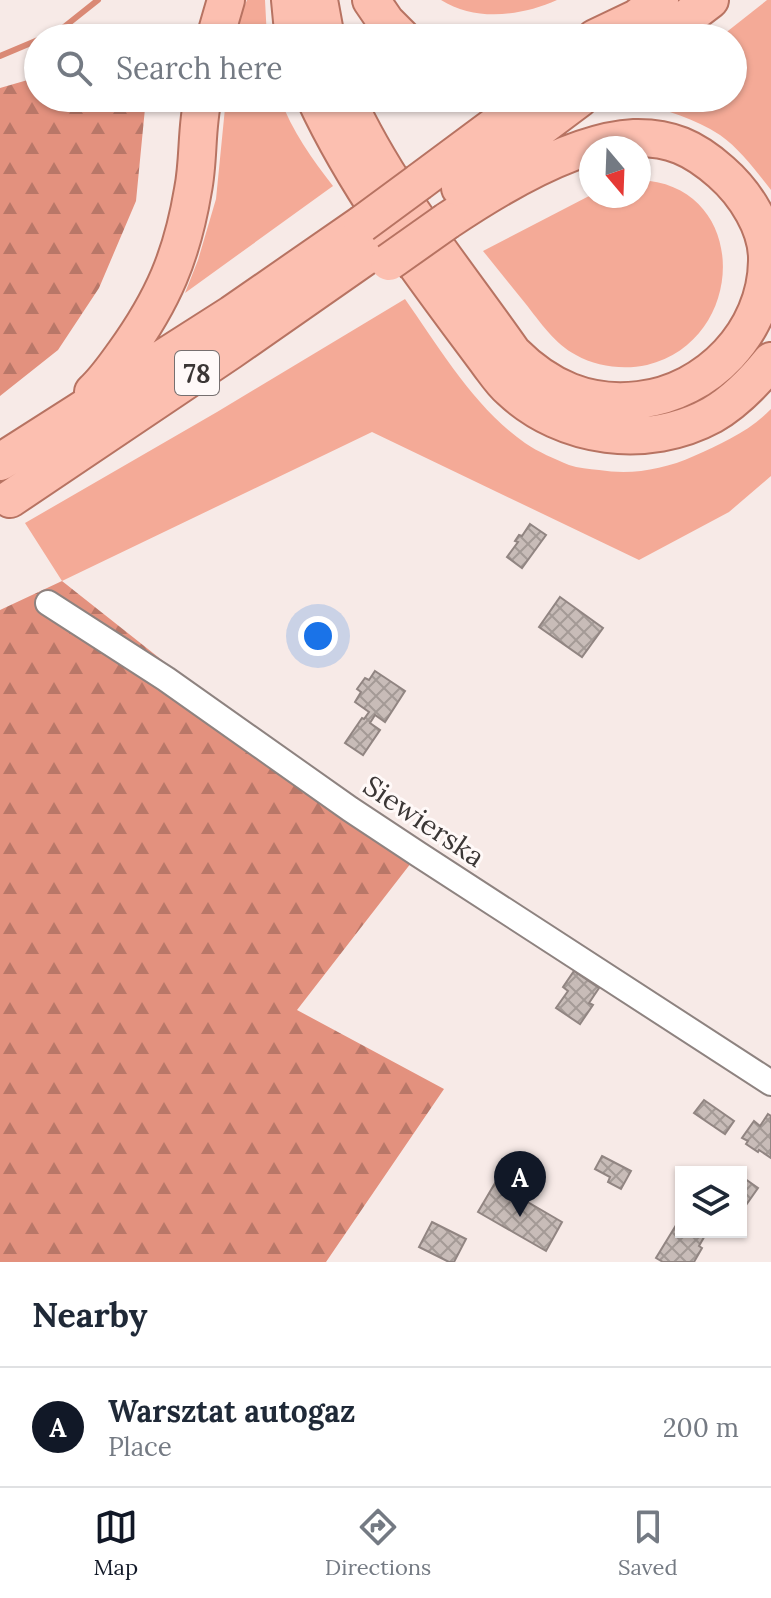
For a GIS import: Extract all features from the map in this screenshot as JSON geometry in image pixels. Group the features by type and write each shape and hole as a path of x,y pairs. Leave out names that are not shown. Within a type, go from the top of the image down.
{"main road":[{"path":"219,24 226,0"},
{"path":"290,0 293,24"},
{"path":"319,0 323,24"},
{"path":"371,0 388,24"},
{"path":"642,24 710,0"},
{"path":"52,431 104,382 143,328 168,282 184,236 194,187 200,112"},
{"path":"322,112 368,195 473,342 509,388 553,419 605,434 632,436 659,433 711,415 754,382 771,361"},
{"path":"352,112 381,166 513,353 531,371 576,395 626,402 651,399 698,381 736,347 750,326 760,303 767,259 753,212 735,184 708,160 677,142 632,138 580,151 490,192 434,203 377,244"},
{"name":"78","path":"434,203 519,112"},
{"name":"78","path":"12,497 230,351 561,112"},
{"name":"78","path":"0,462 232,314 377,244"}],"street":[{"name":"Siewierska","path":"48,603 166,679 350,809 771,1083"}],"shaded area":[{"path":"247,0 265,0 266,24 239,24"},
{"path":"441,0 557,0 514,13 484,14 469,12"},
{"path":"771,0 771,190 741,154 720,135 670,112 747,112 747,24 737,24"},
{"path":"225,112 286,112 303,144 333,186 185,293 216,199"},
{"path":"651,183 675,188 701,207 717,234 723,265 719,297 704,326 680,350 647,365 611,366 584,359 561,345 483,251 579,201 579,208 651,208"},
{"path":"405,299 474,395 507,429 547,455 569,465 591,469 623,472 659,468 725,442 771,409 771,476 729,512 639,560 372,432 62,581 25,523"}],"green space":[{"path":"24,81 24,112 145,112 136,201 99,288 58,350 0,396 0,88"},
{"path":"62,581 350,809 418,854 297,1010 444,1089 326,1262 0,1262 0,610"}],"building":[{"path":"530,524 546,535 522,568 507,557 518,542 515,541 519,535 522,536"},
{"path":"560,597 603,628 582,657 539,627"},
{"path":"375,671 405,691 385,722 375,715 370,723 380,730 363,755 345,743 369,712 355,702 361,692 357,689"},
{"path":"574,971 599,988 589,1003 593,1005 580,1024 556,1008 568,991 563,987"},
{"path":"704,1100 734,1121 725,1134 694,1113"},
{"path":"768,1114 771,1116 771,1158 746,1144 748,1141 742,1138 754,1121 760,1126"},
{"path":"602,1156 631,1171 621,1189 608,1182 610,1177 595,1169"},
{"path":"747,1180 758,1188 747,1204"},
{"path":"495,1183 562,1222 546,1251 478,1212"},
{"path":"432,1222 466,1239 454,1262 419,1247"},
{"path":"675,1227 675,1238 704,1238 694,1262 663,1262 656,1258"}],"waterway":[{"path":"68,24 98,0"},
{"path":"0,56 24,46"}],"place":[{"name":"Warsztat autogaz","path":"520,1217"}]}
